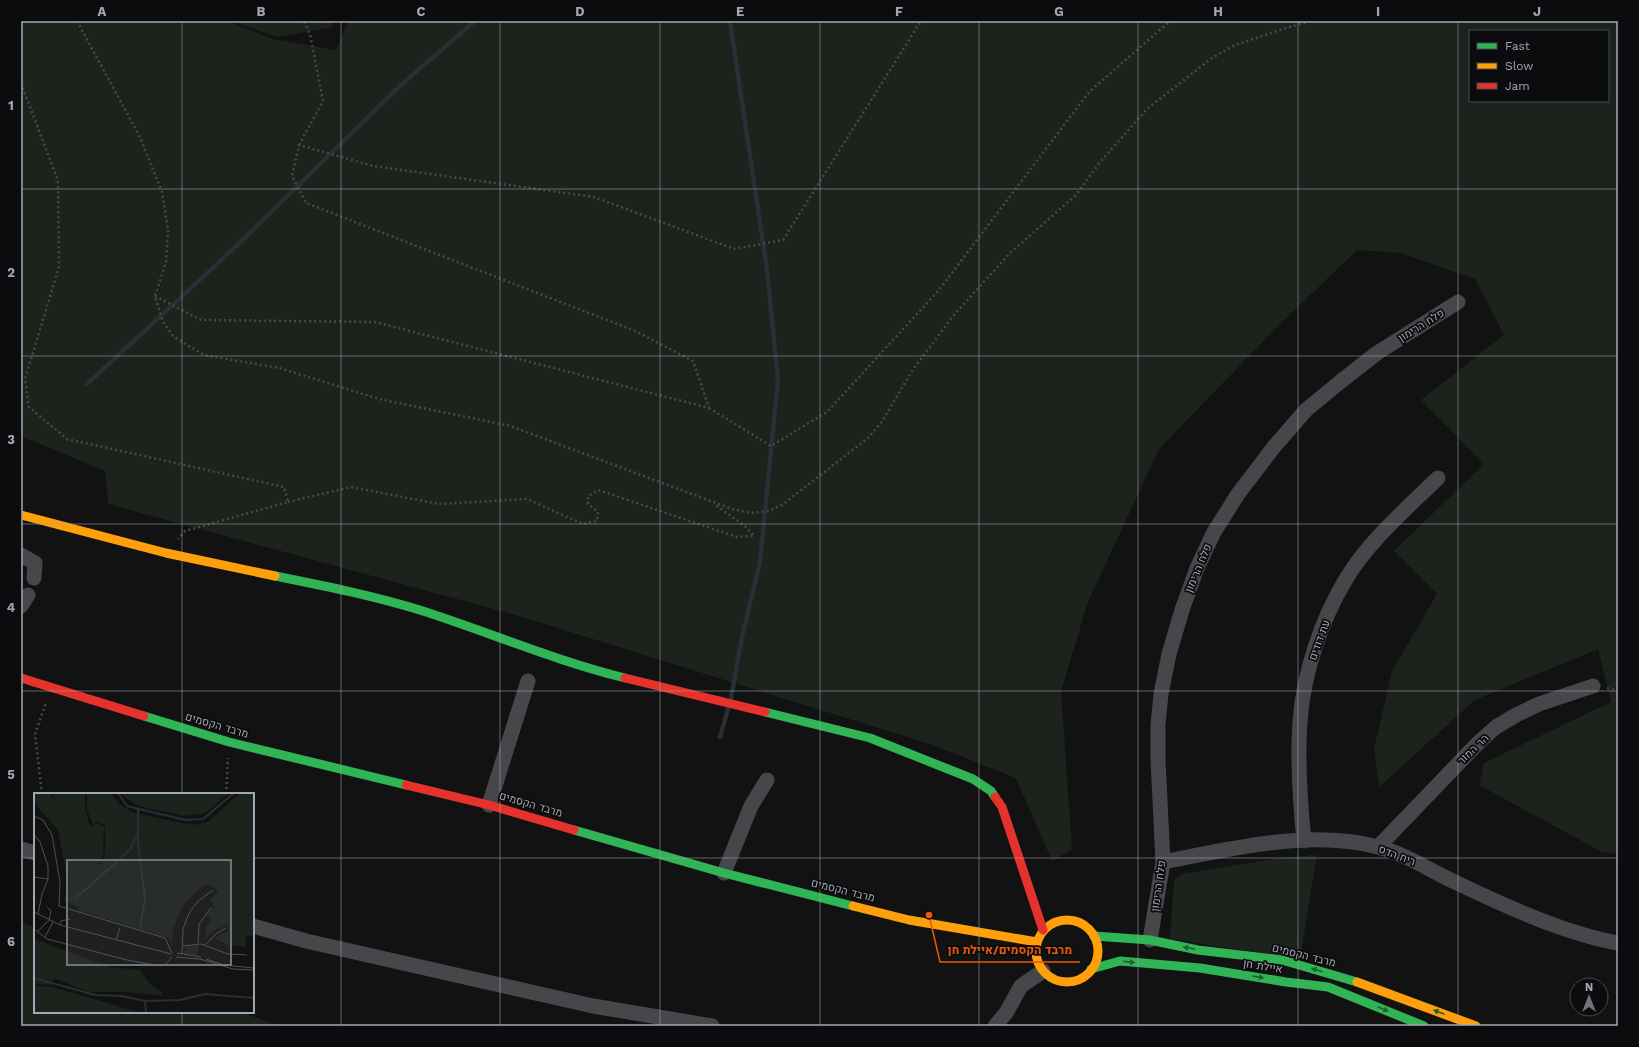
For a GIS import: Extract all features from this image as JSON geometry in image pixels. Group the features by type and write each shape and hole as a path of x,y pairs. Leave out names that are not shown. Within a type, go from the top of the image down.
{"street":[{"name":"פלח הרימון","path":"1150,940 1163,862 1158,760 1158,725 1161,694 1169,654 1196,568 1214,532 1238,494 1268,454 1306,410 1377,354 1458,302"},
{"name":"עת דודים","path":"1304,840 1299,760 1300,722 1304,687 1316,645 1332,605 1346,578 1393,521 1438,478"},
{"path":"21,515 166,553 359,593 423,611 588,669 870,738 973,779 991,791 1002,807 1044,930"},
{"path":"21,555 36,563 34,578"},
{"name":"מרבד הקסמים","path":"21,678 229,742 489,805 724,872 909,920 1037,942"},
{"path":"489,805 528,681"},
{"name":"הר המור","path":"1378,847 1479,742 1496,727 1539,704 1593,686"},
{"path":"724,872 751,806 767,780"},
{"name":"ריח הדס","path":"1163,862 1240,848 1304,840 1336,840 1378,847 1408,858 1469,889 1522,912 1568,929 1618,943"},
{"path":"21,849 34,853"},
{"path":"1071,920 1082,924 1094,936 1098,948 1097,959 1085,976 1076,981 1062,982 1052,978 1043,971 1038,963 1036,952 1037,942 1044,930 1052,924 1060,921 1071,920"},
{"path":"254,926 306,941 585,1004 712,1026"},
{"name":"מרבד הקסמים","path":"1094,936 1150,940 1198,950 1282,960 1364,984 1476,1026"},
{"name":"איילת חן","path":"1091,969 1120,961 1200,968 1286,982 1328,987 1424,1026"},
{"path":"994,1026 1006,1013 1021,986 1043,971"}],"path":[{"path":"77,21 140,137 162,192 168,230 166,262 155,296 163,322 174,337 204,355 279,368 379,399 510,426 712,503 751,513 768,511 782,505 868,438 881,423 912,371 953,316 1011,252 1075,196 1101,161 1147,109 1212,58 1234,46 1311,21"},
{"path":"304,21 310,34 323,101 299,145 292,176 306,203 635,330 693,361 709,408"},
{"path":"299,145 373,166 594,197 734,250 783,240 921,21"},
{"path":"155,296 201,320 375,322 709,408 771,446 827,412 939,290 1089,92 1170,21"},
{"path":"21,83 58,181 59,267 25,379 29,407 67,439 284,487 288,502"},
{"path":"166,553 185,531 288,502 351,487 439,504 527,499 583,524 597,521 598,512 588,504 588,496 598,490 737,537 754,536 745,526 712,503"},
{"path":"42,793 36,734 52,688"},
{"path":"226,793 229,742"}],"shaded area":[{"path":"21,21 227,21 272,39 336,50 348,21 1618,21 1618,854 1602,852 1479,785 1484,763 1611,702 1598,649 1475,700 1379,787 1374,749 1392,671 1437,594 1394,551 1484,464 1421,400 1504,335 1475,279 1401,253 1357,250 1278,326 1159,449 1088,602 1061,691 1072,849 1052,861 1016,778 933,745 519,616 108,504 105,471 21,436"},
{"path":"236,21 332,21 333,27 278,37 242,25"},
{"path":"1317,855 1300,959 1170,939 1174,881 1181,874 1279,858"},
{"path":"21,922 34,927 34,1013 244,1013 280,1026 21,1026"}],"waterway":[{"path":"87,384 230,252 402,84 475,21"},
{"path":"730,21 767,270 778,380 760,562 742,637 731,698"},
{"path":"720,737 728,709"}],"traffic: fast":[{"path":"275,576 350,592 423,611 574,663 625,678"},
{"path":"765,712 870,738 973,779 991,791 995,797"},
{"path":"144,716 229,742 406,785"},
{"path":"574,830 724,873 853,906"},
{"path":"1094,936 1150,940 1198,950 1282,960 1357,982"},
{"path":"1091,969 1120,961 1200,968 1286,982 1328,987 1424,1026"}],"traffic: slow":[{"path":"21,515 166,553 275,576"},
{"path":"853,906 909,920 1037,942"},
{"path":"1067,920 1084,925 1089,929 1093,934 1098,951 1093,968 1089,973 1084,977 1067,982 1050,977 1045,973 1041,968 1036,951 1041,934 1045,929 1050,925 1067,920"},
{"path":"1357,982 1476,1026"}],"traffic: jam":[{"path":"21,678 144,716"},
{"path":"625,678 765,712"},
{"path":"406,785 489,805 574,830"},
{"path":"995,797 1002,807 1043,930"}],"place":[{"name":"מרבד הקסמים/איילת חן","path":"929,915"}]}
